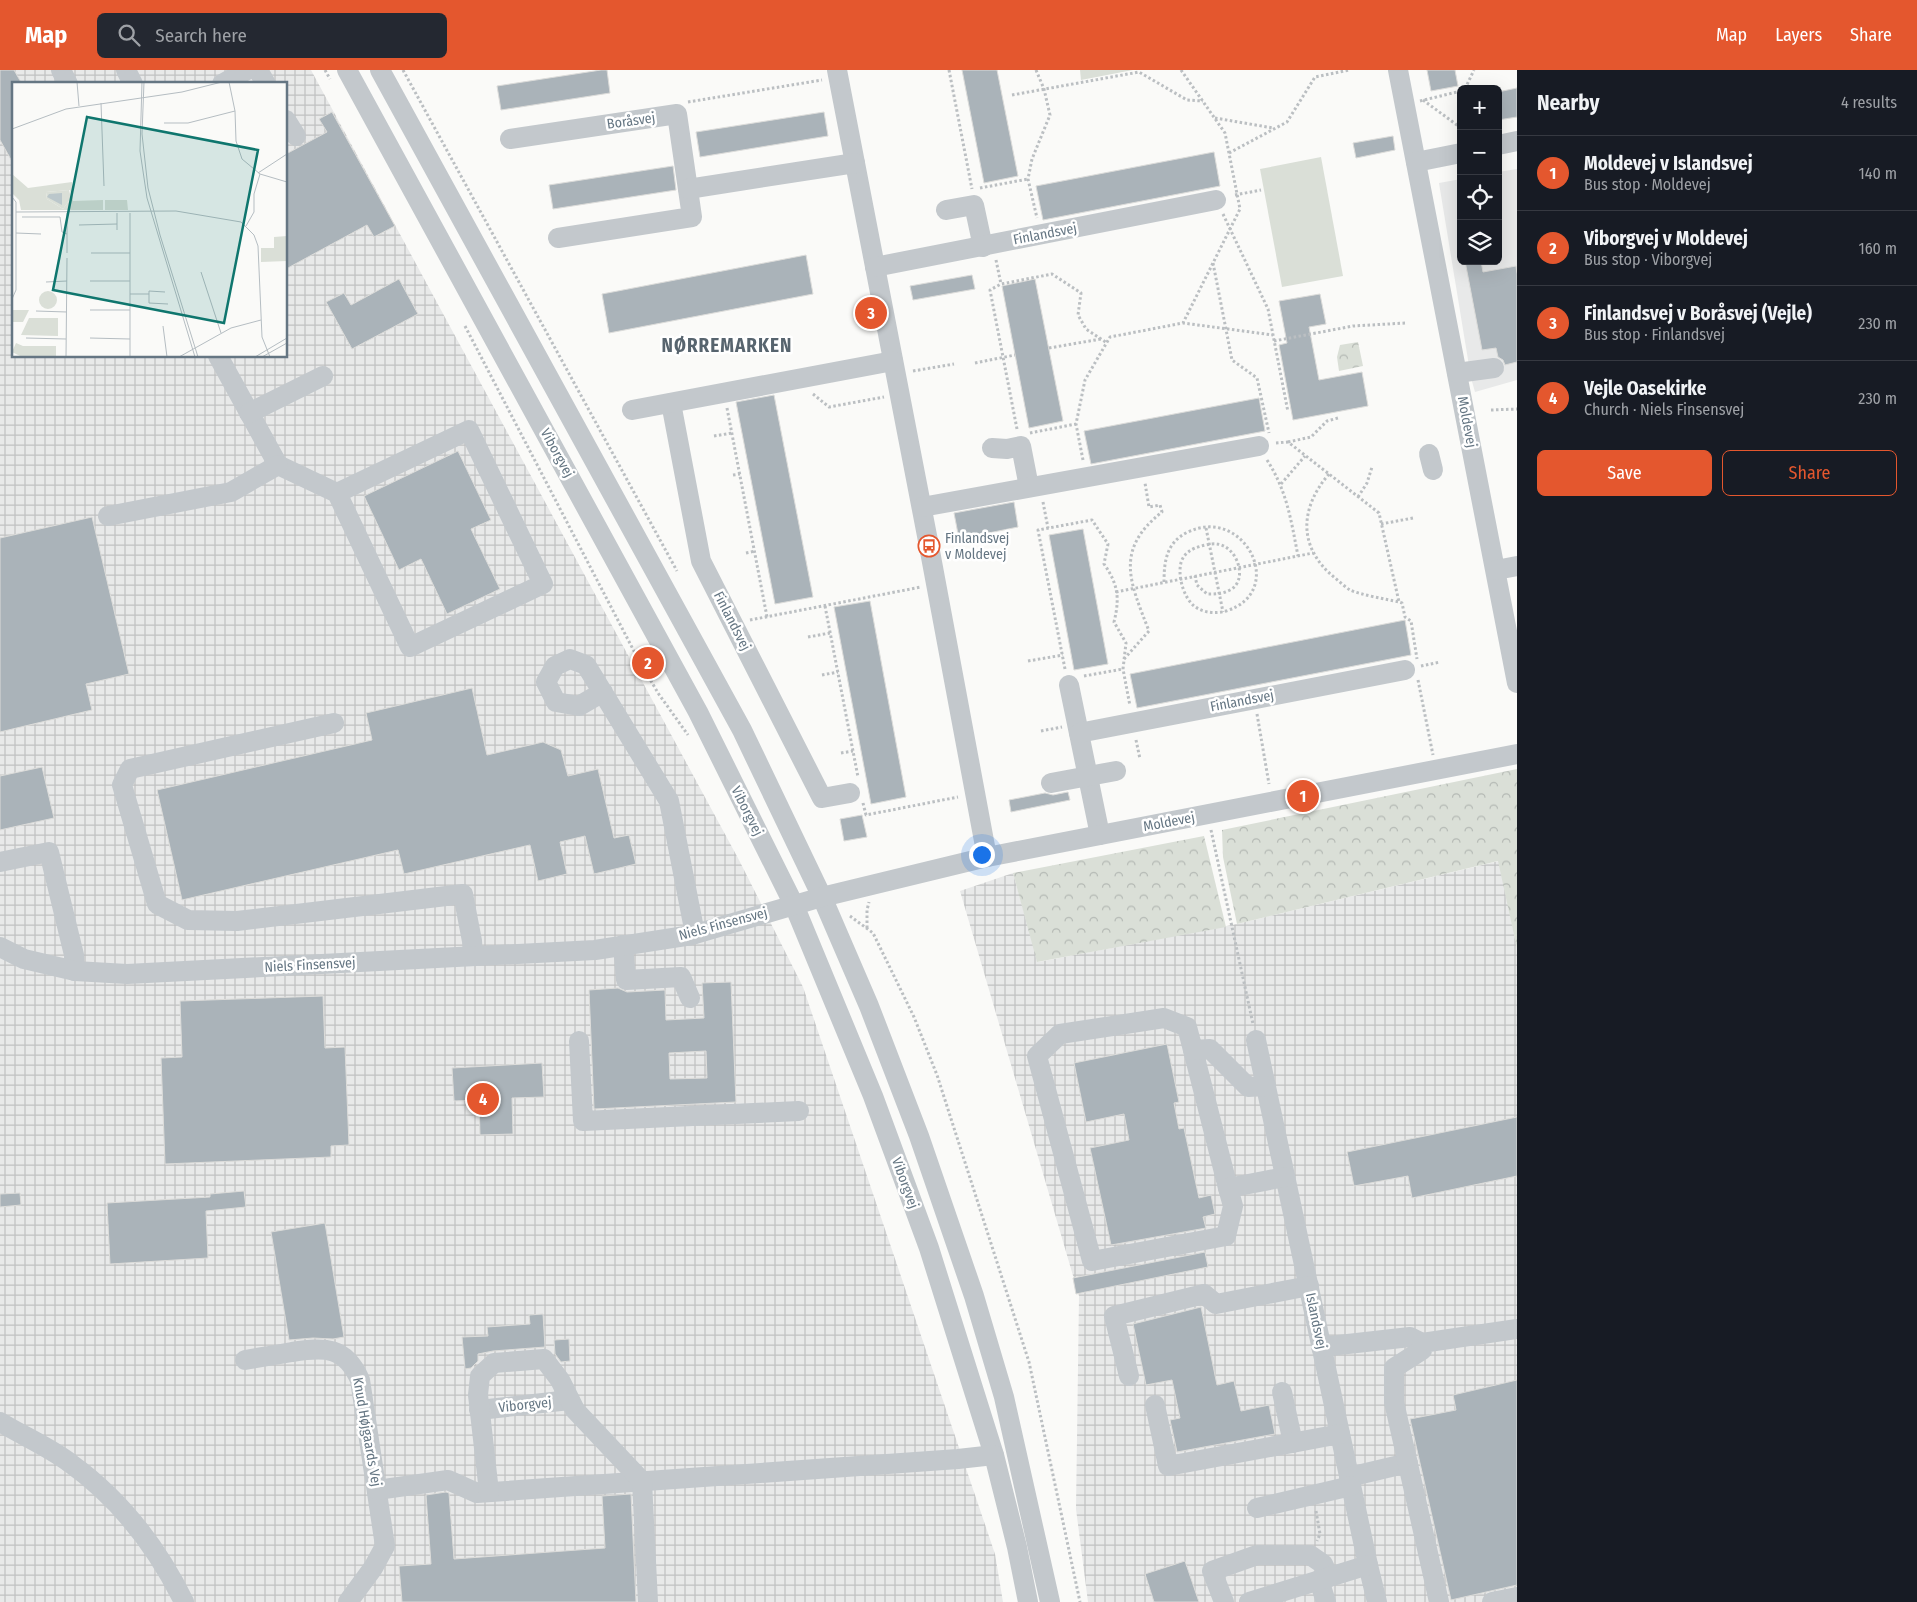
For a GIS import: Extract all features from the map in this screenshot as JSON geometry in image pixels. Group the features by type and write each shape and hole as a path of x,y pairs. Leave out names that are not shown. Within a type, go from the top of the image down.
{"street":[{"path":"61,70 67,82"},
{"path":"126,70 132,82"},
{"path":"226,82 247,70"},
{"path":"258,70 265,82"},
{"name":"Viborgvej","path":"347,70 698,712 794,905 873,1096 926,1239 994,1455 1017,1547 1028,1602"},
{"name":"Viborgvej","path":"380,70 742,730 822,896 919,1136 974,1296 1004,1396 1050,1602"},
{"name":"Moldevej","path":"1398,70 1414,102 1416,162 1517,683"},
{"path":"838,74 922,507 987,857"},
{"name":"Boråsvej","path":"510,139 678,114 692,217 558,238"},
{"path":"1502,144 1517,142"},
{"path":"1416,162 1457,154"},
{"path":"688,189 855,163"},
{"name":"Finlandsvej","path":"875,267 1216,200"},
{"path":"946,210 974,205 982,247"},
{"path":"219,358 278,465 337,493 410,647 543,584 470,430 337,493"},
{"path":"1456,366 1494,368"},
{"path":"632,410 794,380 894,368"},
{"path":"249,413 322,376"},
{"name":"Finlandsvej","path":"671,403 701,561 822,798 857,790"},
{"path":"922,507 1265,444"},
{"path":"992,448 1007,449 1021,446 1029,487"},
{"path":"108,516 231,492 278,465"},
{"path":"1496,570 1517,566"},
{"name":"Finlandsvej","path":"1079,733 1415,668"},
{"path":"1068,682 1100,835"},
{"path":"603,692 669,801 695,934"},
{"path":"334,723 130,769 122,785 157,904 188,920 237,921 463,894 473,956"},
{"name":"Moldevej","path":"822,896 987,857 1517,754"},
{"path":"1051,783 1116,771"},
{"path":"0,862 49,852 74,955 75,971"},
{"name":"Niels Finsensvej","path":"0,947 24,958 75,971 127,974 594,950 695,934 822,896"},
{"path":"623,945 626,980 681,977 690,998"},
{"path":"1164,1018 1187,1027 1193,1050 1233,1206 1226,1236 1092,1261 1037,1056 1060,1034 1164,1018"},
{"name":"Islandsvej","path":"1256,1040 1377,1602"},
{"path":"579,1041 582,1121 799,1111"},
{"path":"1193,1050 1210,1049 1248,1087 1266,1086"},
{"path":"1228,1188 1285,1177"},
{"path":"1129,1376 1114,1316 1204,1294 1216,1304 1309,1286"},
{"path":"1322,1347 1410,1337 1422,1343 1517,1329"},
{"path":"1422,1343 1422,1350 1394,1368 1394,1402 1439,1602"},
{"name":"Knud Højgaards Vej","path":"245,1360 315,1349 327,1349 338,1352 348,1359 355,1368 360,1380 385,1546 373,1568 348,1602"},
{"path":"489,1492 479,1410 480,1376 494,1363 544,1359 560,1380 575,1410 642,1481 648,1602"},
{"path":"1282,1392 1293,1443"},
{"name":"Viborgvej","path":"479,1410 570,1400"},
{"path":"1155,1405 1168,1466 1340,1434"},
{"path":"0,1422 70,1462 117,1503 155,1550 184,1602"},
{"path":"377,1490 448,1480 477,1493 994,1455"},
{"path":"1256,1508 1313,1495 1408,1463"},
{"path":"1224,1602 1212,1571 1257,1555 1310,1555 1323,1564 1326,1602"},
{"path":"1248,1602 1368,1565"},
{"path":"1492,1602 1517,1597"}],"path":[{"path":"325,70 335,87"},
{"path":"949,70 972,190 1028,179"},
{"path":"1036,70 1044,90 1050,115 1032,159 1028,179 1040,235"},
{"path":"1229,153 1287,122 1315,77 1349,70"},
{"path":"1467,85 1474,70"},
{"path":"1012,95 1139,71 1188,100 1203,102"},
{"path":"680,103 838,74"},
{"path":"1414,102 1457,92"},
{"path":"1414,102 1457,126"},
{"path":"1215,118 1275,129"},
{"path":"1262,190 1218,198 1216,200 1268,309 1288,412"},
{"path":"1213,263 1232,360 1257,378 1265,444 1289,508 1298,556"},
{"path":"1018,435 990,290 1001,284 1052,274 1081,293 1078,315 1086,329 1107,343"},
{"path":"462,320 636,655 658,693 692,741"},
{"path":"1087,477 1076,424 1085,380 1110,337 1183,323 1273,335"},
{"path":"1274,341 1353,326 1406,323"},
{"path":"1049,348 1102,339"},
{"path":"975,363 1015,355"},
{"path":"894,368 954,364"},
{"path":"794,380 829,406 900,395"},
{"path":"724,393 768,616"},
{"path":"1490,410 1517,409"},
{"path":"1265,444 1311,438 1327,421 1338,418"},
{"path":"1024,434 1076,424"},
{"path":"714,436 732,434"},
{"path":"1288,442 1379,513 1399,602 1402,603 1405,617 1411,622 1417,655 1415,668 1436,770"},
{"path":"1281,484 1305,456"},
{"path":"1124,660 1149,630 1133,588 1130,571 1131,554 1138,538 1148,523 1162,512 1160,505 1149,507 1141,467"},
{"path":"1358,497 1367,483 1372,467"},
{"path":"733,475 740,474"},
{"path":"1329,474 1317,487 1306,519 1307,537 1313,553 1324,569 1351,590 1399,602"},
{"path":"1381,524 1413,518"},
{"path":"1123,669 1068,682 1038,530 1092,520 1108,544 1104,564 1114,578 1119,604 1114,622 1126,643 1123,669 1140,758"},
{"path":"1206,528 1223,612"},
{"path":"1164,582 1164,566 1168,551 1178,537 1194,529 1222,528 1232,532 1251,551 1256,564 1257,574 1250,594 1244,602 1223,612 1211,613 1200,610 1193,605 1182,588 1180,562 1183,556 1190,550 1218,544 1235,556 1240,576 1231,590 1208,594 1197,585 1195,576"},
{"path":"746,553 755,551"},
{"path":"1116,592 1313,553"},
{"path":"733,623 936,584"},
{"path":"825,606 853,751 857,790 866,815 976,794"},
{"path":"808,637 830,633"},
{"path":"1028,661 1063,655"},
{"path":"1415,668 1440,662"},
{"path":"822,675 838,672"},
{"path":"1254,699 1272,802"},
{"path":"841,753 853,751"},
{"path":"1208,814 1256,1040"},
{"path":"850,916 873,933 914,1017 937,1075 1029,1362 1080,1602"},
{"path":"1310,1555 1320,1534 1313,1495"}],"shaded area":[{"path":"0,70 311,70 739,860 803,987 995,1554 1003,1602 0,1602"},
{"path":"1517,169 1517,380 1475,392 1471,378 1439,183 1457,180 1457,265 1502,265 1502,171"},
{"path":"1499,861 1517,949 1517,1602 1088,1602 1076,1509 1079,1296 960,891 1013,873 1038,962 1237,924"}],"green space":[{"path":"1080,70 1133,70 1081,80"},
{"path":"1321,157 1343,276 1282,287 1260,169"},
{"path":"1358,342 1363,366 1339,371 1337,357 1340,345"},
{"path":"1517,769 1517,949 1498,861 1237,924 1223,857 1222,830"},
{"path":"1204,836 1226,927 1037,962 1013,873"}],"building":[{"path":"0,70 14,70 21,82 12,82 12,161 0,140"},
{"path":"607,70 610,93 501,110 497,86"},
{"path":"962,70 997,70 1018,176 984,183"},
{"path":"1427,70 1455,70 1457,86 1431,91"},
{"path":"1517,88 1517,117 1502,119 1502,91"},
{"path":"332,112 395,226 374,237 367,225 288,268 288,153 327,132 319,119"},
{"path":"824,112 828,136 700,157 696,132"},
{"path":"1393,136 1395,150 1356,158 1353,143"},
{"path":"1214,152 1220,186 1043,220 1036,186"},
{"path":"673,166 676,190 553,209 549,185"},
{"path":"806,255 813,294 609,333 602,294"},
{"path":"1466,265 1482,265 1483,272 1516,266 1517,362 1505,365 1503,360 1498,357 1496,348 1482,350"},
{"path":"972,275 975,289 913,300 910,286"},
{"path":"399,279 418,314 352,349 326,302 344,293 351,305"},
{"path":"1035,279 1063,421 1029,428 1002,286"},
{"path":"1320,294 1326,324 1309,327 1319,380 1362,372 1368,406 1293,420 1279,345 1287,343 1279,301"},
{"path":"774,395 813,597 775,604 736,402"},
{"path":"1259,398 1265,431 1091,464 1084,431"},
{"path":"458,451 491,520 471,529 500,589 447,614 421,559 399,570 364,496"},
{"path":"1014,502 1018,527 959,539 954,513"},
{"path":"92,517 129,674 86,684 92,710 0,732 0,538"},
{"path":"1083,529 1108,664 1074,670 1049,535"},
{"path":"870,601 906,797 871,804 834,607"},
{"path":"1405,620 1411,655 1137,708 1130,674"},
{"path":"472,688 487,755 543,742 561,750 568,776 598,769 614,838 629,835 636,864 594,874 585,836 560,842 567,874 538,881 530,845 404,874 398,850 182,900 157,790 372,740 366,713"},
{"path":"42,767 54,818 0,830 0,776"},
{"path":"1068,792 1070,800 1011,812 1009,800 1045,793 1053,795"},
{"path":"862,815 867,837 844,841 840,819"},
{"path":"731,982 736,1102 594,1109 589,990 618,988 627,992 665,990 666,1020 704,1018 702,983","holes":["706,1051 707,1078 670,1079 669,1053"]},
{"path":"323,996 325,1048 345,1047 349,1145 331,1146 331,1157 165,1164 161,1058 182,1057 180,1001"},
{"path":"1167,1044 1179,1102 1174,1103 1179,1129 1184,1128 1199,1198 1211,1195 1215,1214 1203,1217 1206,1228 1111,1245 1090,1148 1129,1140 1124,1114 1086,1122 1074,1063"},
{"path":"542,1063 544,1097 512,1098 513,1134 480,1135 479,1100 454,1101 452,1068"},
{"path":"1517,1117 1517,1176 1412,1198 1408,1176 1354,1186 1347,1152"},
{"path":"244,1191 246,1207 206,1211 208,1258 110,1264 107,1203 210,1197 210,1194"},
{"path":"20,1193 21,1205 0,1207 0,1194"},
{"path":"325,1223 344,1337 289,1340 271,1232"},
{"path":"1205,1252 1208,1267 1076,1294 1073,1278"},
{"path":"1201,1307 1217,1385 1234,1381 1241,1411 1269,1405 1275,1434 1177,1452 1170,1420 1180,1418 1172,1380 1146,1385 1133,1324"},
{"path":"543,1314 545,1347 478,1354 478,1361 471,1368 465,1369 462,1337 488,1336 487,1327 530,1324 529,1315"},
{"path":"569,1339 570,1361 561,1362 555,1354 554,1340"},
{"path":"1517,1380 1517,1585 1451,1600 1410,1419 1456,1410 1453,1395"},
{"path":"449,1493 454,1559 605,1548 602,1496 631,1494 636,1602 402,1602 399,1566 431,1564 426,1495"},
{"path":"1185,1561 1199,1602 1154,1602 1145,1574"}],"place":[{"name":"Finlandsvej v Boråsvej (Vejle)","path":"871,313"},
{"name":"Finlandsvej v Moldevej","path":"929,546"},
{"name":"Viborgvej v Moldevej","path":"648,663"},
{"name":"Moldevej v Islandsvej","path":"1303,796"},
{"name":"Vejle Oasekirke","path":"483,1099"}],"district":[{"name":"NØRREMARKEN","path":"727,345"}]}
